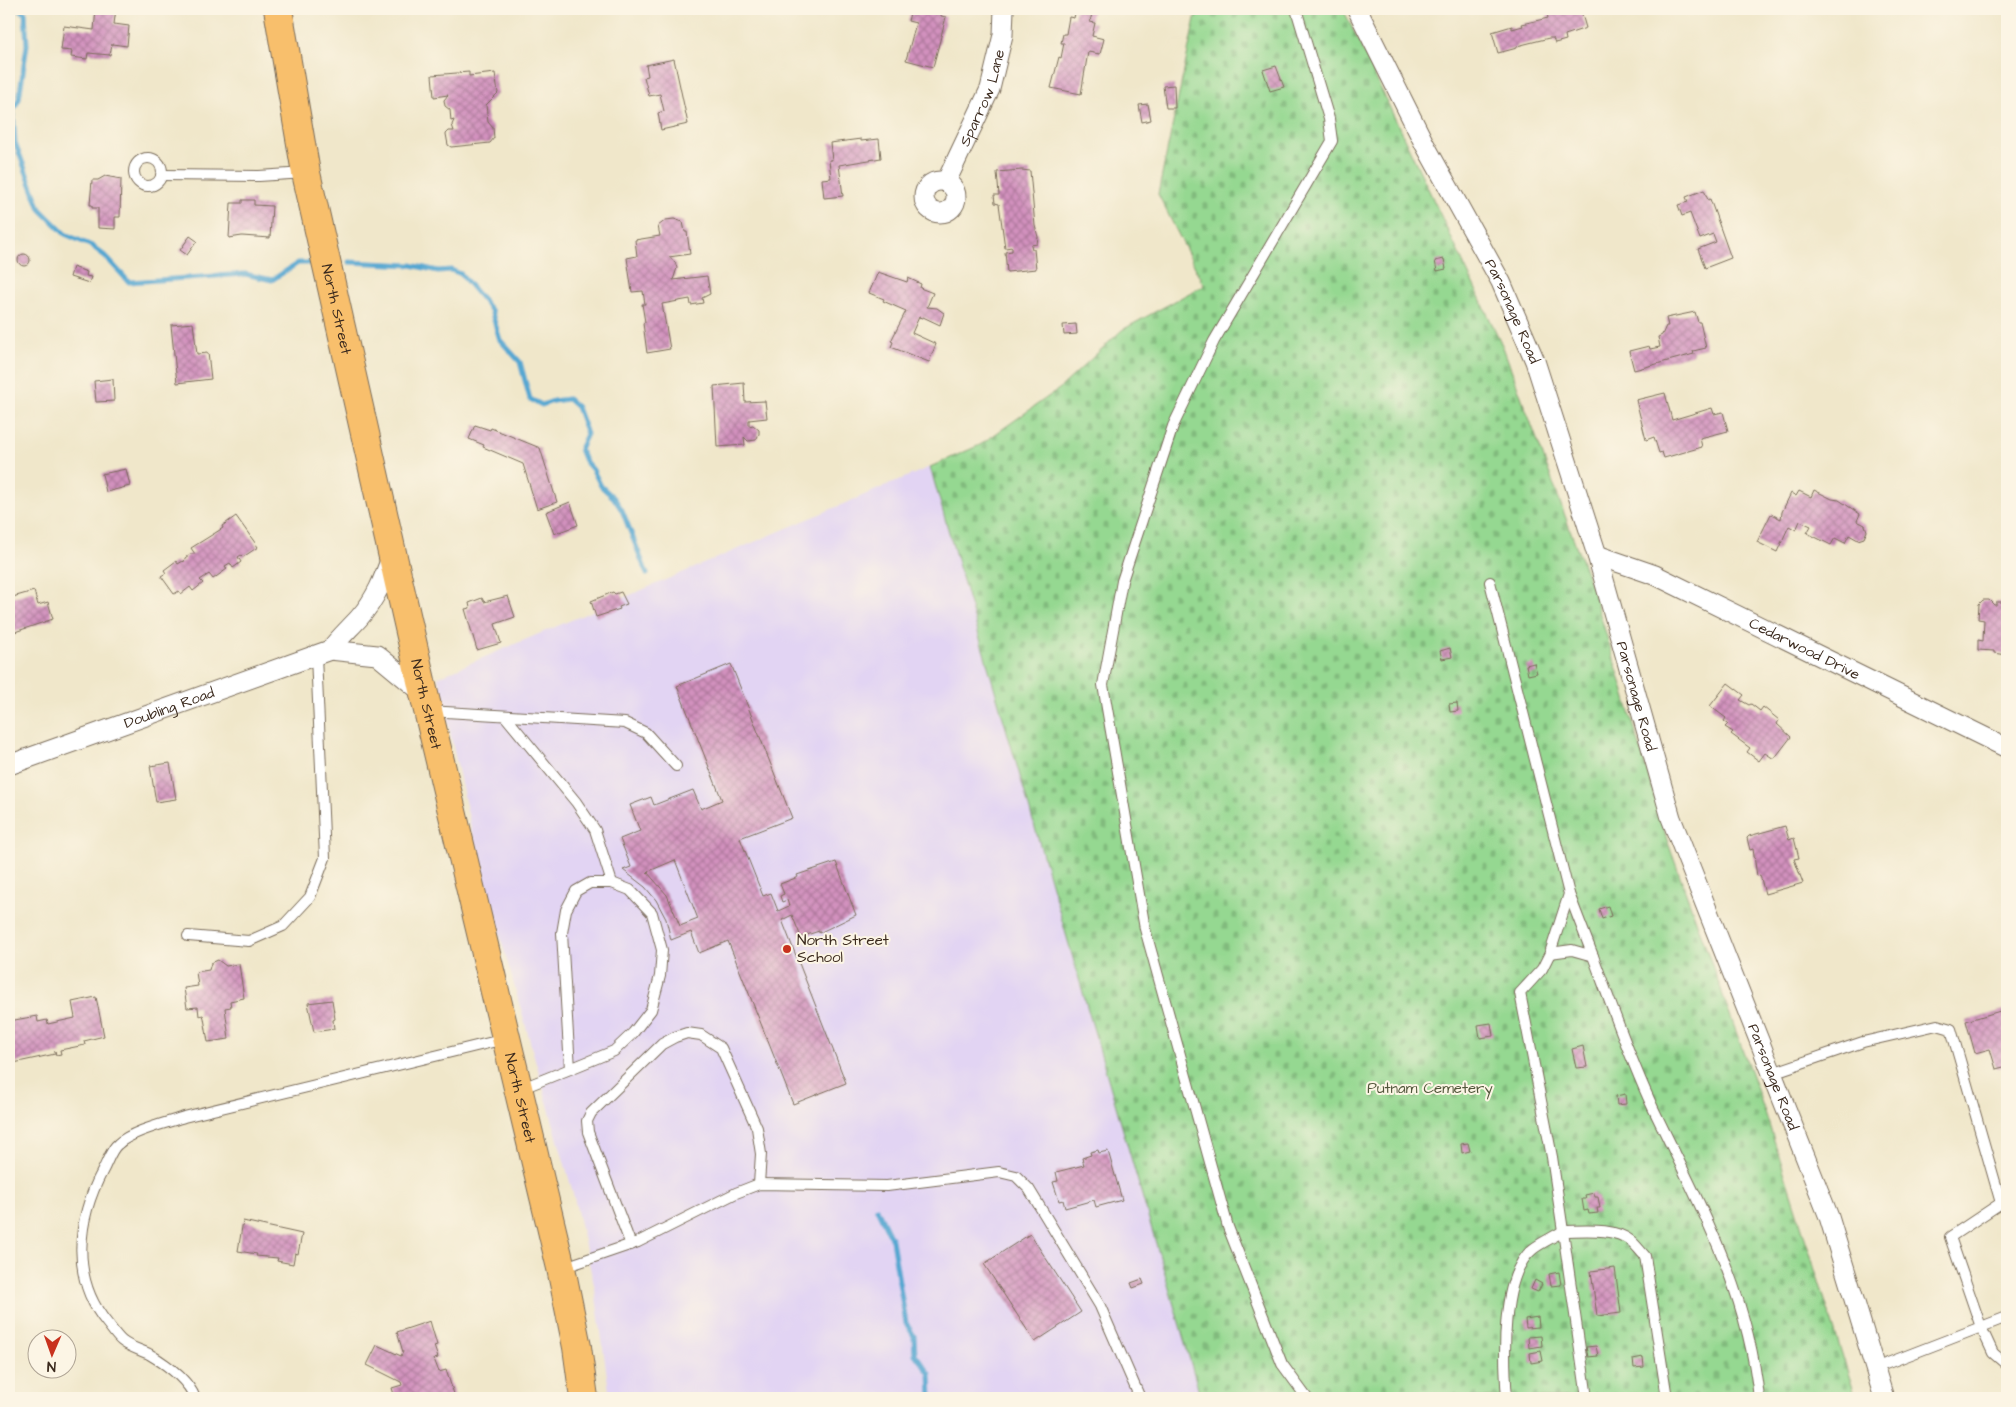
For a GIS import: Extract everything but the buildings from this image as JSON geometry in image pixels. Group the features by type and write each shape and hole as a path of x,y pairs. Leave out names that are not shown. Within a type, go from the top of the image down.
{"main road":[{"name":"North Street","path":"278,9 306,173 426,702 561,1268 577,1347 584,1398"}],"street":[{"name":"Sparrow Lane","path":"946,182 990,89 1003,35 1004,9"},
{"name":"Parsonage Road","path":"1357,9 1425,145 1501,282 1535,361 1597,555 1671,818 1829,1216 1884,1398"},
{"path":"323,653 360,617 380,588 392,554"},
{"name":"Cedarwood Drive","path":"1597,555 1655,575 2007,748"},
{"name":"Doubling Road","path":"9,765 323,653 377,655 426,702"}],"lane":[{"path":"1296,9 1330,119 1332,140 1214,341 1173,426 1122,581 1102,686 1145,929 1228,1227 1282,1364 1307,1398"},
{"path":"161,174 259,176 306,173"},
{"path":"1490,582 1569,894 1652,1106 1680,1162 1729,1270 1750,1336 1759,1398"},
{"path":"188,936 249,941 283,926 310,897 325,858 323,653"},
{"path":"426,702 505,716 625,723 646,733 676,766"},
{"path":"505,716 576,802 595,830 612,883"},
{"path":"519,1090 614,1051 633,1033 651,1010 660,976 662,950 652,913 630,890 612,883 590,883 576,891 566,910 562,933 570,1069"},
{"path":"1569,894 1550,953 1542,969 1520,993 1552,1157 1587,1398"},
{"path":"1550,953 1572,950 1592,956"},
{"path":"1772,1072 1863,1042 1937,1025 1951,1029 2004,1205 1950,1237 1993,1353 2007,1365"},
{"path":"631,1245 588,1132 587,1121 591,1113 655,1050 674,1037 687,1034 700,1035 721,1048 757,1128 761,1154 759,1184"},
{"path":"195,1398 193,1393 172,1370 150,1355 122,1341 98,1312 86,1284 81,1261 81,1231 96,1183 117,1144 144,1130 184,1118 506,1039"},
{"path":"561,1268 631,1245 736,1193 759,1184 887,1186 999,1172 1016,1176 1029,1189 1100,1306 1140,1398"},
{"path":"1507,1398 1505,1369 1506,1320 1512,1290 1522,1264 1532,1250 1563,1231 1599,1231 1615,1234 1630,1240 1645,1256 1667,1398"},
{"path":"1875,1368 2007,1317"}],"shaded area":[{"name":"North Street School","path":"930,467 1201,1398 610,1398 595,1289 573,1193 476,851 438,677"}],"green space":[{"name":"Putnam Cemetery","path":"1197,9 1340,9 1346,15 1503,347 1593,592 1667,840 1765,1112 1856,1398 1201,1398 930,467 980,445 1059,389 1122,330 1204,285 1158,194"}],"waterway":[{"path":"19,9 25,13 27,45 19,99 13,110 15,142 40,209 65,234 92,246 105,256 129,282 245,274 272,280 298,263 309,263"},
{"path":"349,262 411,265 438,271 451,270 461,274 491,310 500,340 520,362 530,399 542,405 568,399 577,407 587,434 580,449 585,461 593,470 601,486 614,498 622,510 647,574"},
{"path":"877,1209 892,1240 906,1323 914,1336 915,1354 930,1374 931,1398"}],"place":[{"name":"North Street School","path":"787,949"}]}
